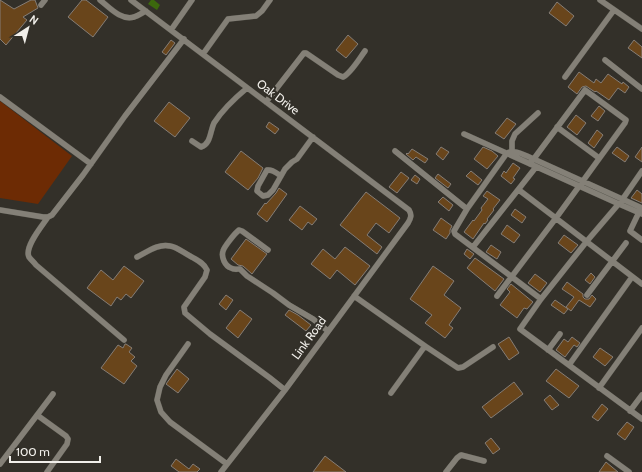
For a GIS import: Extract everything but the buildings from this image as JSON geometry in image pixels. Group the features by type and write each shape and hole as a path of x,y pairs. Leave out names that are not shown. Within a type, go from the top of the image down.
{"street":[{"path":"100,0 124,18 132,18 146,11"},
{"name":"Oak Drive","path":"131,0 138,2 146,11 409,210 411,214"},
{"path":"171,30 192,0"},
{"path":"203,54 228,19 250,18 256,16 262,11 270,0"},
{"path":"600,0 642,29"},
{"path":"565,77 614,10"},
{"path":"124,340 36,265 29,257 28,252 31,242 48,217 52,215 125,116 184,40"},
{"path":"266,102 304,53 343,77 349,73 365,51"},
{"path":"605,60 642,89"},
{"path":"192,141 201,147 204,147 210,138 215,122 229,104 247,88"},
{"path":"497,296 556,218 626,120 585,90 530,164"},
{"path":"0,97 91,164"},
{"path":"538,113 515,134 509,152 467,209 454,231 455,234 541,299"},
{"path":"558,127 599,158"},
{"path":"464,134 509,152 530,164 581,183"},
{"path":"281,176 275,171 267,170 258,186 258,191 263,196 268,195 273,190 281,176 285,169 296,159 313,137"},
{"path":"395,151 467,209"},
{"path":"509,152 515,151 534,158 581,183 641,210 630,231 642,240"},
{"path":"474,247 536,166"},
{"path":"642,170 621,202 587,241 541,299 520,329 642,419"},
{"path":"519,190 642,284"},
{"path":"0,210 48,217"},
{"name":"Link Road","path":"223,471 285,390 408,223 411,218 411,214"},
{"path":"268,250 239,230 230,240 222,253 228,267 240,269 246,276 313,319 328,331"},
{"path":"587,295 626,243"},
{"path":"138,257 156,248 169,245 177,248 206,267 207,270 205,277 184,306 185,313 210,334 285,390"},
{"path":"569,365 632,277"},
{"path":"354,296 458,368 463,367 493,347"},
{"path":"599,388 642,328"},
{"path":"548,350 560,334"},
{"path":"188,344 166,375 160,387 157,400 161,412 170,422 227,464"},
{"path":"391,393 425,346"},
{"path":"0,464 53,394"},
{"path":"630,411 642,394"},
{"path":"37,415 68,439 67,444 47,472"},
{"path":"446,472 461,455 484,461"},
{"path":"607,456 629,472"}],"shaded area":[{"path":"151,0 154,0 160,5 157,10 148,4"},
{"path":"0,101 72,156 38,204 0,198"}]}
